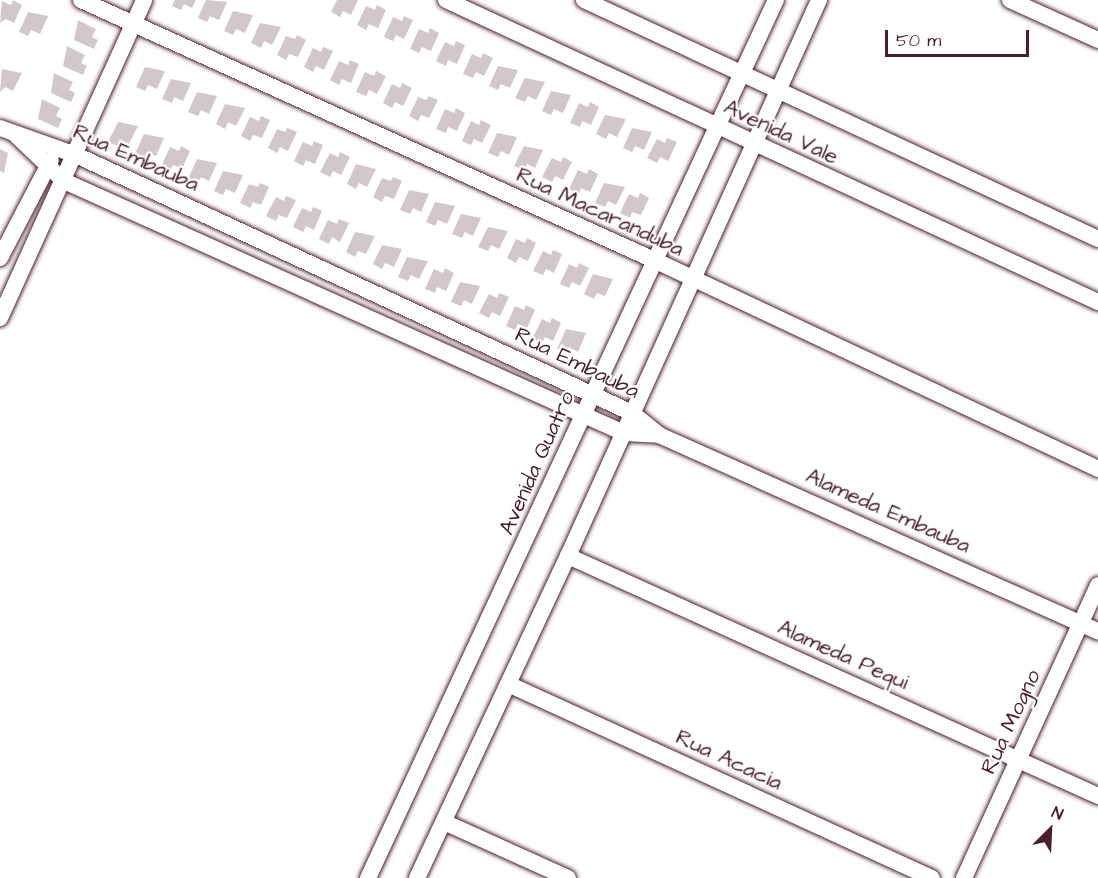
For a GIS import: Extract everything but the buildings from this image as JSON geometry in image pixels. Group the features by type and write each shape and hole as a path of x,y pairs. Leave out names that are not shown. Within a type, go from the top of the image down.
{"street":[{"name":"Rua Macaranduba","path":"81,0 654,260 1098,469"},
{"path":"0,258 46,168 69,152 88,124 144,0"},
{"name":"Avenida Vale","path":"446,0 755,146 1098,302"},
{"name":"Avenida Vale","path":"584,0 1098,239"},
{"name":"Avenida Quatro","path":"368,878 776,0"},
{"path":"417,878 568,556 819,0"},
{"path":"1010,0 1098,40"},
{"name":"Rua Embauba","path":"0,128 69,152 633,413 659,435"},
{"name":"Rua Embauba","path":"16,135 46,168 64,181 624,433 659,435"},
{"path":"0,318 64,181 69,152"},
{"name":"Alameda Embauba","path":"659,435 1098,631"},
{"name":"Alameda Pequi","path":"568,556 1098,796"},
{"name":"Rua Mogno","path":"964,878 1098,585"},
{"name":"Rua Acacia","path":"508,684 932,878"},
{"path":"444,822 568,878"}]}
